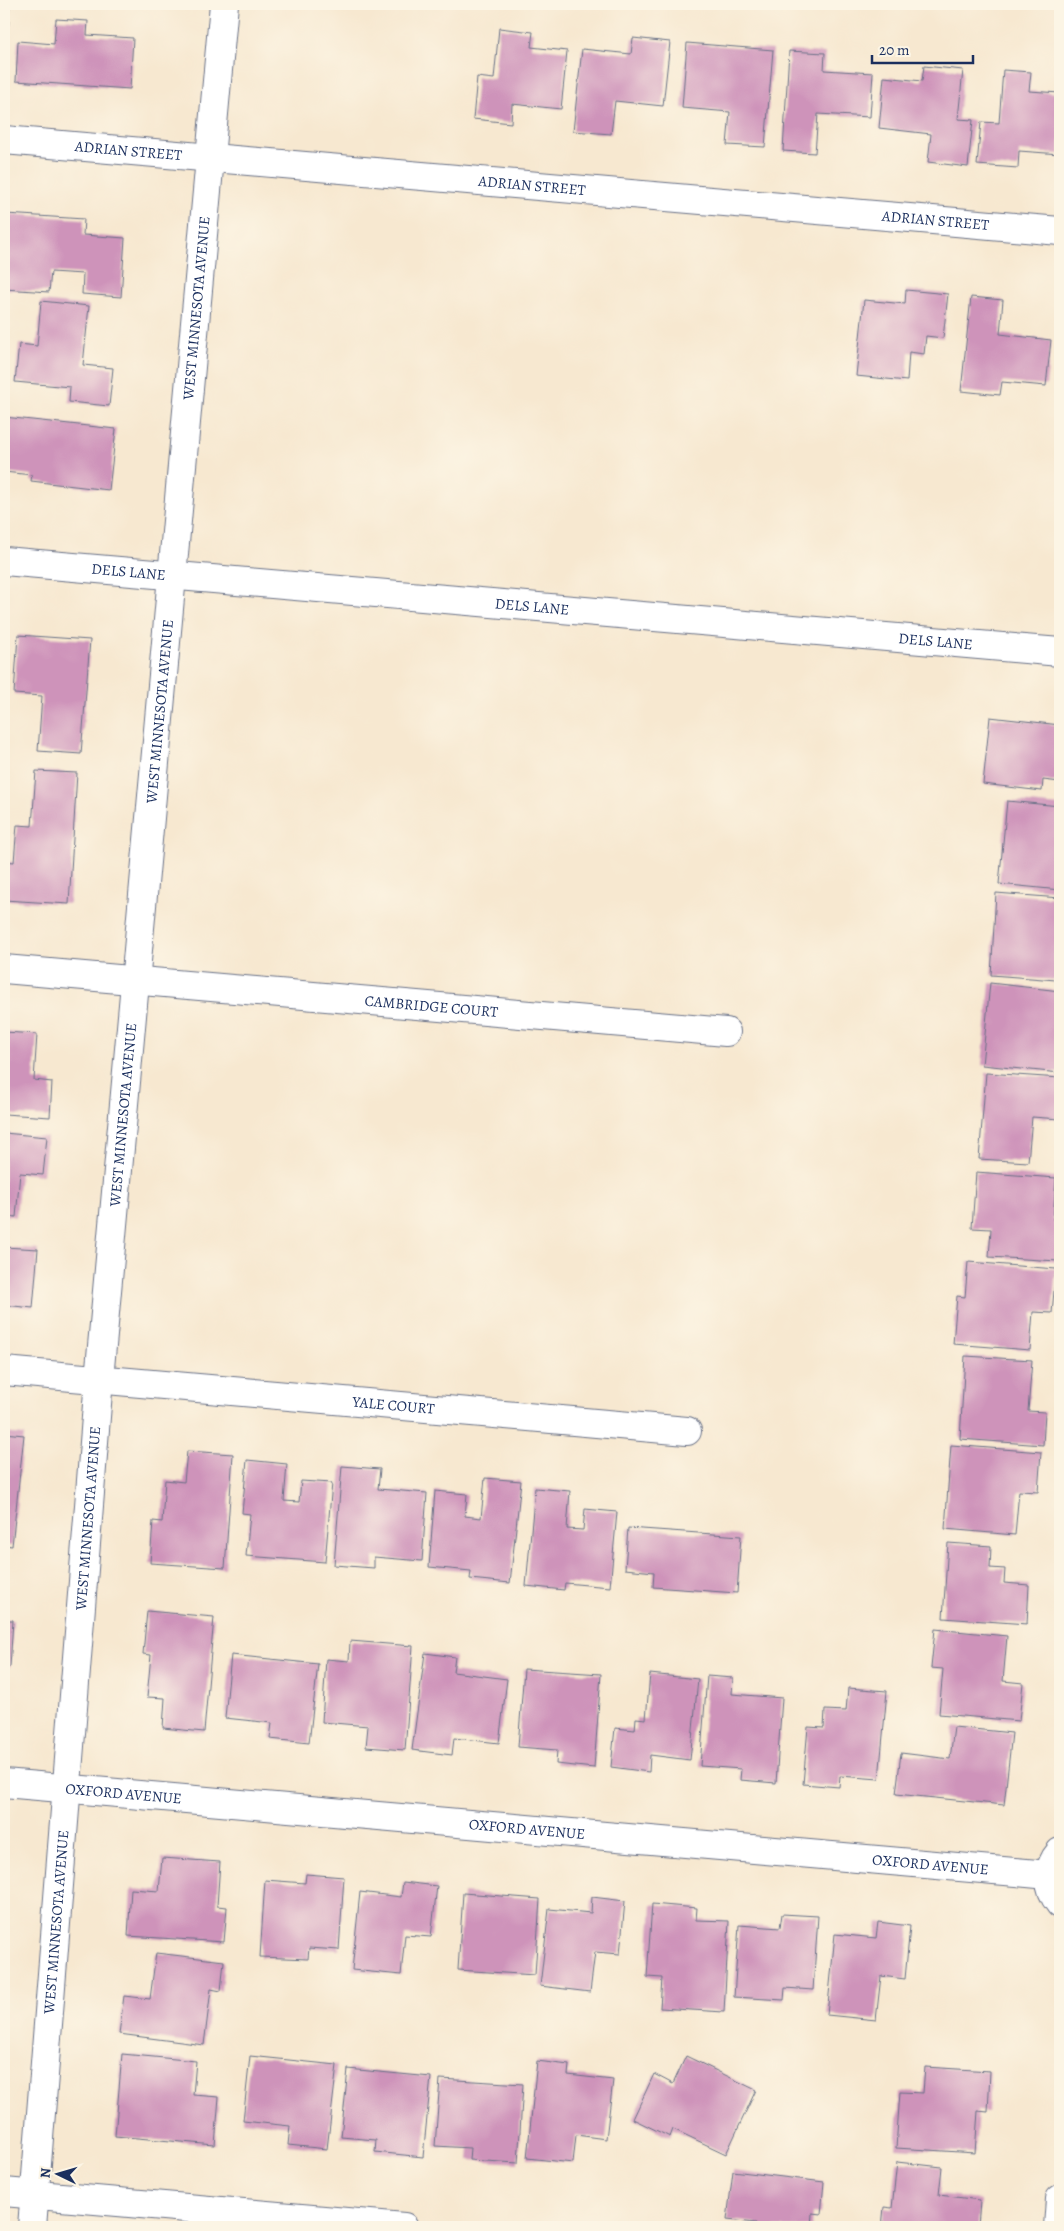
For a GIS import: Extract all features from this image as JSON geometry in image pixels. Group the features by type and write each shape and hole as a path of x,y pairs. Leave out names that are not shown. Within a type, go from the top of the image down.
{"street":[{"name":"WEST MINNESOTA AVENUE","path":"32,2227 100,1379 224,4"},
{"name":"ADRIAN STREET","path":"4,140 1060,231"},
{"name":"DELS LANE","path":"4,561 1060,652"},
{"name":"CAMBRIDGE COURT","path":"4,969 726,1032"},
{"name":"YALE COURT","path":"4,1371 687,1431"},
{"name":"OXFORD AVENUE","path":"4,1783 1055,1863"},
{"path":"1055,1863 1050,1887 1060,1904"},
{"path":"4,2192 404,2227"},
{"path":"1058,2227 1060,2199"}],"building":[{"path":"4,4 10,4 5,80 4,79"},
{"path":"56,19 88,21 87,35 133,38 130,89 16,81 18,41 54,44"},
{"path":"499,28 533,32 531,47 567,51 561,109 512,104 511,123 473,119 477,77 494,79"},
{"path":"633,38 670,42 663,106 615,101 611,134 573,131 582,49 631,54"},
{"path":"687,43 773,50 765,147 727,145 730,112 682,108"},
{"path":"789,51 825,53 824,70 873,73 870,117 818,114 815,153 783,151"},
{"path":"924,66 963,70 958,119 973,120 968,167 928,162 931,134 879,128 884,77 922,81"},
{"path":"1003,70 1031,72 1029,91 1060,93 1060,154 1019,151 1018,168 977,165 981,122 999,123"},
{"path":"6,214 84,219 83,235 125,238 121,297 82,294 83,274 51,272 49,292 4,289"},
{"path":"906,290 948,294 943,338 926,336 924,354 909,352 907,381 856,376 864,300 905,304"},
{"path":"971,297 1003,300 1000,334 1051,340 1046,386 1002,382 1000,395 961,391"},
{"path":"41,301 89,306 83,365 113,368 109,406 69,402 70,387 15,382 19,344 37,346"},
{"path":"4,417 116,429 109,490 31,481 32,475 4,472"},
{"path":"4,635 8,635 5,670 4,670"},
{"path":"18,635 90,640 81,754 38,751 42,696 14,694"},
{"path":"990,717 1060,725 1060,782 1043,780 1042,791 983,784"},
{"path":"36,771 77,773 69,904 4,900 5,861 14,862 17,825 32,826"},
{"path":"1007,801 1060,806 1060,890 999,884"},
{"path":"996,893 1060,898 1060,937 1056,980 991,975"},
{"path":"990,983 1060,991 1056,1036 1060,1036 1060,1073 982,1065"},
{"path":"4,1032 37,1034 34,1080 52,1082 50,1117 4,1114"},
{"path":"986,1073 1060,1078 1060,1119 1032,1117 1028,1162 979,1159"},
{"path":"4,1133 47,1137 43,1175 20,1173 16,1217 4,1215"},
{"path":"976,1172 1056,1178 1053,1220 1060,1220 1058,1261 989,1257 991,1229 972,1228"},
{"path":"4,1247 38,1249 33,1308 4,1305"},
{"path":"968,1262 1056,1269 1052,1313 1033,1312 1030,1350 953,1344 957,1296 965,1297"},
{"path":"965,1356 1032,1360 1028,1411 1045,1412 1043,1445 960,1439"},
{"path":"4,1433 24,1435 12,1546 4,1545"},
{"path":"951,1445 1041,1452 1038,1492 1019,1491 1015,1535 945,1529"},
{"path":"187,1451 233,1454 225,1568 150,1563 153,1521 162,1522 165,1480 184,1482"},
{"path":"247,1460 287,1464 284,1501 299,1502 301,1481 332,1483 325,1562 246,1556 250,1514 242,1513"},
{"path":"342,1466 380,1469 378,1489 427,1493 422,1561 374,1557 374,1568 334,1565"},
{"path":"485,1478 521,1481 510,1583 470,1579 471,1571 429,1567 435,1491 467,1494 465,1516 481,1518"},
{"path":"535,1488 570,1491 567,1529 583,1530 585,1509 617,1512 610,1587 565,1583 564,1590 526,1586"},
{"path":"628,1528 741,1536 737,1593 653,1587 654,1572 625,1569"},
{"path":"948,1543 991,1546 990,1568 1005,1569 1004,1583 1029,1585 1027,1624 943,1618"},
{"path":"147,1611 214,1617 204,1732 163,1728 165,1698 147,1697 151,1655 143,1654"},
{"path":"4,1620 13,1620 10,1667 4,1667"},
{"path":"935,1629 1007,1636 1003,1681 1023,1683 1019,1721 939,1714 943,1669 931,1668"},
{"path":"350,1641 413,1646 405,1750 366,1747 368,1726 322,1722 326,1659 349,1661"},
{"path":"425,1653 455,1657 453,1672 507,1679 499,1743 454,1738 452,1755 412,1750"},
{"path":"231,1655 318,1664 309,1743 270,1739 272,1723 225,1718"},
{"path":"524,1669 601,1674 594,1768 556,1764 557,1750 518,1747"},
{"path":"650,1674 698,1679 690,1760 650,1755 649,1772 611,1767 615,1728 635,1730 636,1718 646,1719"},
{"path":"707,1676 733,1678 732,1694 782,1698 776,1783 740,1780 741,1769 700,1766"},
{"path":"848,1688 887,1691 879,1779 840,1776 839,1787 803,1784 808,1727 824,1728 825,1710 846,1711"},
{"path":"954,1727 1012,1733 1004,1805 896,1794 901,1753 950,1759"},
{"path":"162,1858 220,1862 217,1906 227,1907 224,1942 128,1936 131,1889 159,1891"},
{"path":"306,1874 344,1877 339,1950 309,1948 308,1959 260,1957 265,1880 305,1883"},
{"path":"403,1882 437,1886 431,1937 405,1935 401,1975 352,1970 360,1892 401,1897"},
{"path":"463,1893 540,1899 535,1975 458,1970"},
{"path":"592,1897 625,1901 620,1954 595,1952 590,1992 540,1986 549,1909 591,1913"},
{"path":"652,1904 697,1908 696,1920 729,1921 724,2012 660,2008 662,1978 647,1977"},
{"path":"782,1914 818,1916 813,1990 785,1988 784,2000 734,1997 739,1925 780,1928"},
{"path":"878,1922 910,1926 905,1979 881,1976 876,2020 827,2015 835,1934 876,1938"},
{"path":"156,1953 224,1961 221,1991 211,1989 204,2045 119,2034 124,1996 150,1999"},
{"path":"122,2054 196,2061 193,2095 219,2097 215,2145 115,2136"},
{"path":"250,2056 337,2065 327,2149 288,2145 290,2126 243,2121"},
{"path":"686,2056 756,2090 726,2154 673,2129 670,2137 633,2119 654,2074 673,2084"},
{"path":"537,2061 569,2065 568,2075 613,2080 606,2139 576,2135 573,2163 527,2158"},
{"path":"925,2067 990,2071 988,2112 978,2111 975,2153 896,2148 900,2092 923,2093"},
{"path":"348,2069 431,2077 423,2157 375,2152 376,2140 341,2137"},
{"path":"440,2079 523,2084 518,2163 469,2160 470,2148 435,2146"},
{"path":"897,2162 942,2167 939,2195 980,2200 978,2227 882,2227 884,2207 892,2208"},
{"path":"733,2171 824,2182 821,2214 812,2213 811,2227 756,2227 756,2223 727,2220"}]}
